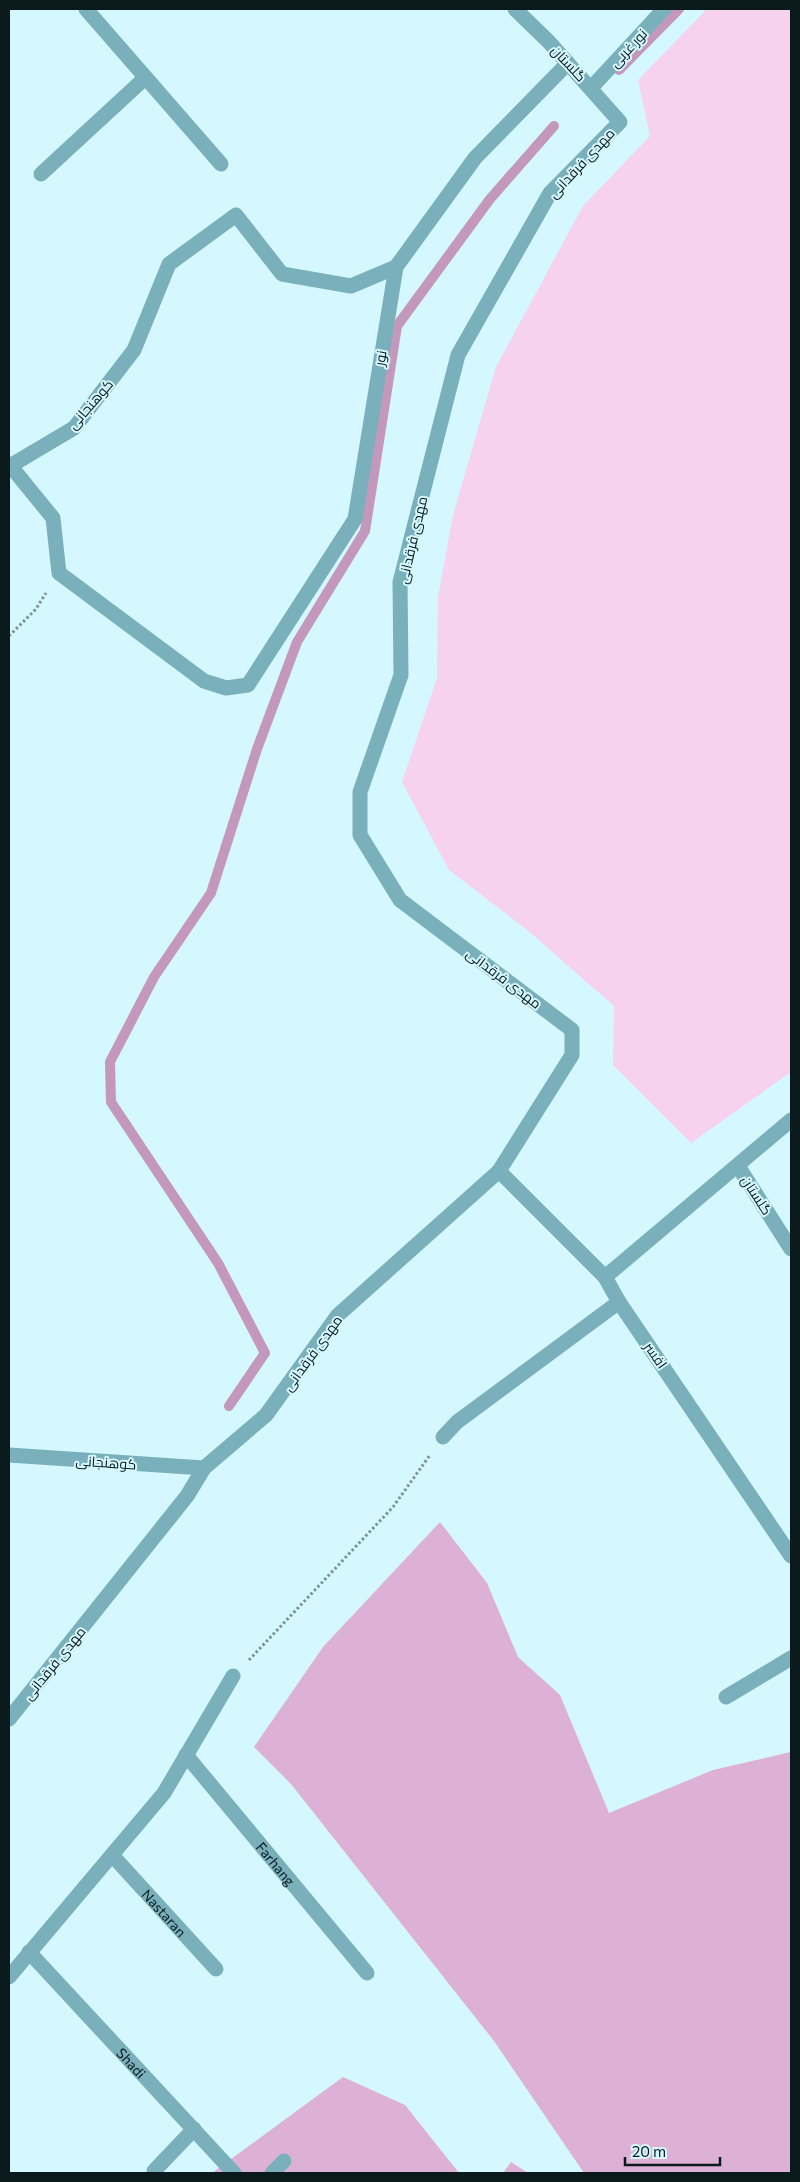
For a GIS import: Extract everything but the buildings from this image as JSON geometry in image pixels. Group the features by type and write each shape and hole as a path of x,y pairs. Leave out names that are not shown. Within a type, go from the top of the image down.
{"street":[{"path":"86,9 221,164"},
{"name":"گلستان","path":"515,9 592,87 620,122"},
{"name":"نور غربى","path":"592,87 664,9"},
{"name":"نور","path":"59,573 204,682 226,688 248,685 355,519 396,267 475,158 568,62"},
{"path":"41,174 145,78"},
{"name":"مهدی فرقدانی","path":"9,1719 187,1496 204,1468 266,1415 338,1315 439,1222 499,1171 572,1055 572,1030 400,900 360,834 360,792 401,675 400,582 458,355 550,193 620,122"},
{"name":"کوهنجانی","path":"59,573 53,518 10,465 74,428 134,350 169,264 236,215 282,274 351,286 396,267"},
{"path":"605,1277 791,1120"},
{"name":"گلستان","path":"738,1166 791,1249"},
{"name":"افسر","path":"499,1171 605,1277 619,1302 791,1556"},
{"path":"443,1437 457,1422 619,1302"},
{"name":"کوهنجانی","path":"9,1455 204,1468"},
{"path":"726,1697 791,1658"},
{"path":"9,1977 164,1793 233,1676"},
{"name":"Farhang","path":"186,1755 367,1973"},
{"name":"Nastaran","path":"112,1855 216,1969"},
{"name":"Shadi","path":"29,1952 234,2173"},
{"path":"154,2171 194,2129"},
{"path":"272,2173 284,2161"}],"path":[{"path":"9,636 36,609 59,573"},
{"path":"233,1676 393,1507 443,1437"}],"shaded area":[{"path":"707,9 791,9 791,1072 691,1143 613,1065 614,1006 526,929 449,870 402,782 437,678 438,597 453,515 496,367 583,206 650,136 638,80"},
{"path":"440,1522 487,1583 518,1657 560,1695 609,1813 713,1770 791,1752 791,2173 584,2173 494,2041 291,1784 254,1747 323,1647"},
{"path":"343,2077 405,2105 459,2173 212,2173"},
{"path":"511,2162 528,2173 503,2173"}],"waterway":[{"path":"619,70 679,9"},
{"path":"229,1406 265,1353 218,1263 111,1102 110,1062 154,977 211,893 257,749 297,642 365,531 397,326 490,199 554,126"}]}
